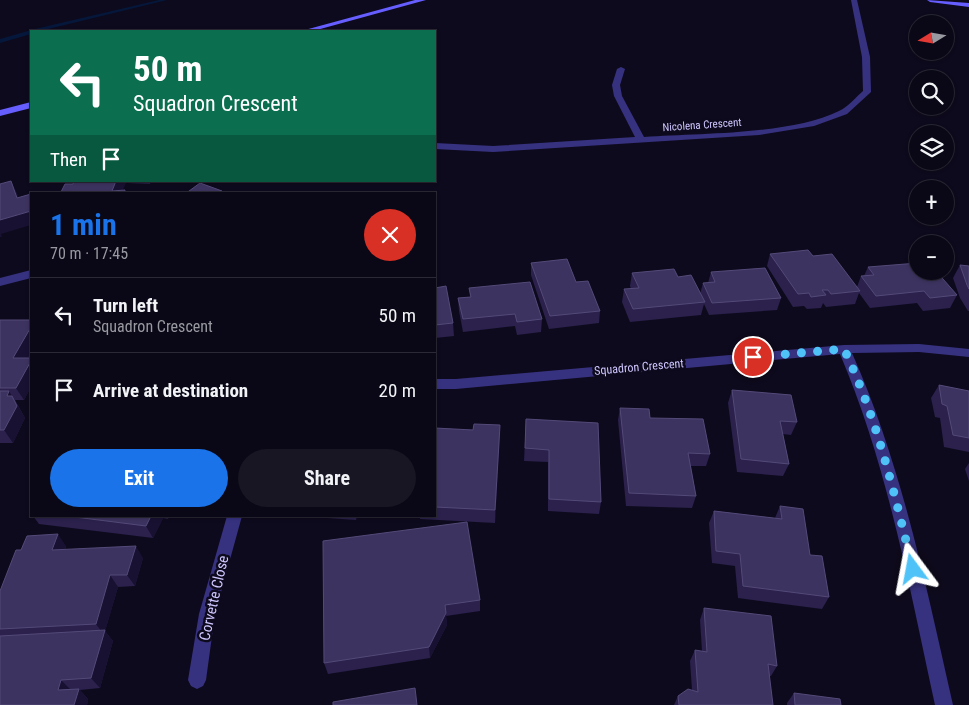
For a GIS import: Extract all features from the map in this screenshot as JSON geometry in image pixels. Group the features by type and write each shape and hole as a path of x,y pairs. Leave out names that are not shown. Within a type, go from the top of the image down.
{"street":[{"path":"309,30 423,0"},
{"name":"Nicolena Crescent","path":"436,146 493,149 641,140 759,132 814,123 844,112 867,92 866,57 854,0"},
{"path":"930,0 969,5"},
{"path":"621,70 616,85 618,96 641,140"},
{"path":"0,114 30,105"},
{"path":"0,282 30,274"},
{"name":"Squadron Crescent","path":"436,384 456,384 844,349 919,348 969,353"},
{"path":"844,349 863,389 890,472 944,705"},
{"name":"Corvette Close","path":"197,680 207,614 234,517"}],"building":[{"path":"11,181 17,198 30,194 30,211 0,220 0,184"},
{"path":"74,182 116,182 112,191 125,190 124,192 61,192 65,184 73,184"},
{"path":"200,183 222,191 221,192 188,192"},
{"path":"808,250 813,256 832,254 860,291 831,294 828,290 822,290 826,295 811,297 809,293 798,294 770,254"},
{"path":"567,259 576,282 588,281 600,311 550,316 531,263"},
{"path":"909,264 909,280 944,280 957,295 930,298 924,291 876,296 861,276 874,275 868,267"},
{"path":"960,265 969,266 969,289 967,285"},
{"path":"765,268 781,298 712,303 703,283 715,282 711,272"},
{"path":"674,269 678,277 691,275 705,302 633,309 624,289 639,288 632,273"},
{"path":"530,282 542,319 517,322 515,314 463,319 458,298 471,297 469,288"},
{"path":"446,286 453,323 436,325 436,288"},
{"path":"0,320 30,320 30,329 13,358 30,358 30,363 16,388 0,388"},
{"path":"939,385 969,391 969,438 953,435 947,406 942,404"},
{"path":"732,390 791,395 797,422 780,421 789,464 741,459"},
{"path":"0,391 9,391 7,396 12,396 17,406 4,430 0,430"},
{"path":"620,408 649,409 650,418 703,419 710,454 688,453 696,496 629,493"},
{"path":"526,419 598,423 601,502 549,499 549,450 525,448"},
{"path":"474,424 500,425 495,510 436,507 436,428 473,430"},
{"path":"780,506 803,509 810,555 822,556 829,597 743,586 740,554 716,551 714,511 782,519"},
{"path":"75,517 150,517 146,526"},
{"path":"467,522 480,600 445,605 446,613 429,647 324,663 323,541"},
{"path":"58,534 52,550 136,546 127,575 110,575 96,624 0,629 0,591 16,550 21,550 27,536"},
{"path":"704,608 771,616 777,666 768,664 773,705 679,705 678,696 688,689 698,692 695,650 707,652"},
{"path":"105,630 91,678 61,680 58,690 79,689 74,705 0,705 0,636"},
{"path":"415,688 417,705 333,705 333,702"},
{"path":"794,693 840,699 841,705 795,705"}],"waterway":[{"path":"39,30 165,0"},
{"path":"0,41 30,32"}],"route":[{"path":"753,357 844,349 863,389 890,472 913,569"}]}
